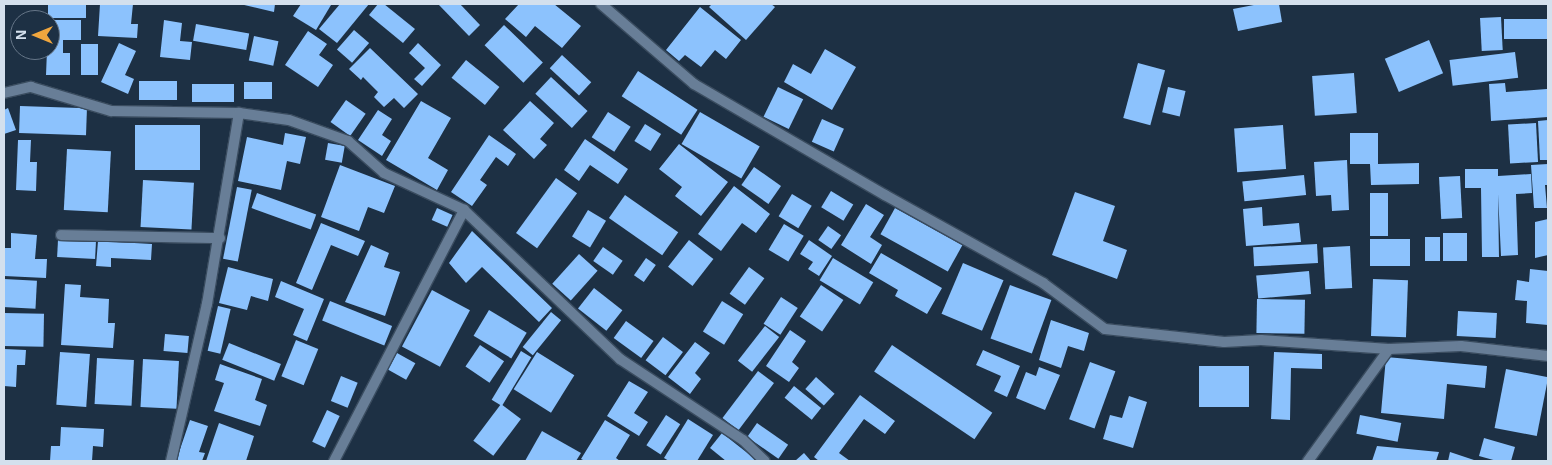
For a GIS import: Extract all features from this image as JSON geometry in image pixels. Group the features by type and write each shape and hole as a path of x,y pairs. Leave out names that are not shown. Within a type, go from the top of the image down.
{"street":[{"path":"601,4 694,84 885,195 1043,283 1105,329 1224,342 1261,340 1389,349 1461,346 1548,356"},
{"path":"4,93 31,87 111,111 239,113 289,120 348,141 384,172 464,210 620,359 743,440 765,461"},
{"path":"171,461 220,238 239,113"},
{"path":"334,461 464,210"},
{"path":"61,235 220,238"},
{"path":"1308,461 1389,349"}],"building":[{"path":"48,4 86,4 86,18 60,18 60,10 48,10"},
{"path":"100,4 133,4 131,24 138,24 137,38 98,36"},
{"path":"240,4 275,4 274,12"},
{"path":"301,4 331,5 316,30 293,16"},
{"path":"340,4 369,4 337,43 319,29"},
{"path":"378,4 384,4 415,29 403,43 369,15"},
{"path":"438,4 460,4 480,25 469,36"},
{"path":"519,4 554,4 581,26 562,48 535,26 526,37 505,19"},
{"path":"712,4 771,4 775,7 746,40 709,7"},
{"path":"1259,4 1279,4 1282,22 1238,31 1233,9"},
{"path":"700,7 741,40 726,59 715,50 701,67 685,55 679,61 666,50"},
{"path":"1501,17 1503,50 1482,51 1480,18"},
{"path":"1504,19 1548,19 1548,39 1504,39"},
{"path":"60,20 81,20 81,40 63,40 63,53 70,53 70,75 46,75 47,60 60,60"},
{"path":"164,20 182,23 180,41 192,42 190,60 160,57"},
{"path":"196,24 249,33 246,50 193,41"},
{"path":"504,25 543,63 523,83 485,45"},
{"path":"354,30 369,43 352,63 337,50"},
{"path":"308,31 327,44 319,55 333,65 318,87 285,65"},
{"path":"254,36 278,41 273,66 249,60"},
{"path":"1429,40 1443,73 1399,92 1385,59"},
{"path":"119,43 136,51 125,75 134,79 128,94 101,82"},
{"path":"418,43 441,65 422,86 414,79 425,68 409,53"},
{"path":"81,44 98,44 98,75 81,75"},
{"path":"370,48 418,94 404,108 394,98 384,107 374,97 378,92 363,77 361,80 349,69"},
{"path":"825,49 856,67 832,110 784,82 793,64 811,74"},
{"path":"1515,52 1518,78 1453,86 1449,60"},
{"path":"562,55 591,82 579,95 550,68"},
{"path":"466,60 499,87 485,105 452,78"},
{"path":"1138,63 1165,70 1150,125 1123,118"},
{"path":"638,71 698,110 681,135 622,96"},
{"path":"1354,73 1357,113 1315,116 1312,76"},
{"path":"551,77 588,111 572,128 535,94"},
{"path":"139,81 177,81 177,100 139,100"},
{"path":"244,82 272,82 272,99 244,99"},
{"path":"1505,83 1506,92 1547,89 1548,117 1491,121 1489,84"},
{"path":"192,84 234,84 234,102 192,102"},
{"path":"778,87 803,99 789,129 764,117"},
{"path":"1168,87 1186,91 1180,116 1162,112"},
{"path":"346,100 366,114 350,136 331,122"},
{"path":"421,101 451,118 428,158 448,170 437,190 386,160"},
{"path":"530,101 554,123 540,139 547,145 534,159 503,130"},
{"path":"20,106 87,108 86,135 19,133"},
{"path":"8,108 16,130 4,134 4,110"},
{"path":"378,110 392,119 382,135 391,141 382,156 358,140"},
{"path":"608,112 631,127 614,152 592,137"},
{"path":"700,112 760,146 741,179 682,144"},
{"path":"822,119 844,129 834,152 812,142"},
{"path":"1548,120 1548,160 1540,160 1538,121"},
{"path":"1536,123 1538,162 1510,163 1508,124"},
{"path":"645,124 661,134 651,151 634,141"},
{"path":"135,125 200,125 200,170 135,170"},
{"path":"1283,125 1286,169 1237,172 1234,128"},
{"path":"285,133 306,137 300,164 287,161 281,190 238,181 247,137 283,145"},
{"path":"1350,133 1378,133 1378,164 1419,163 1419,184 1371,185 1370,164 1350,164"},
{"path":"489,135 516,154 508,166 496,157 480,180 487,185 472,206 451,192"},
{"path":"585,139 628,169 618,184 590,165 579,181 564,170"},
{"path":"18,140 31,140 30,162 37,162 36,191 16,190"},
{"path":"328,143 345,146 342,163 325,160"},
{"path":"679,144 728,182 701,216 675,196 682,187 659,169"},
{"path":"67,149 111,151 108,212 64,210"},
{"path":"1347,160 1349,210 1332,211 1331,195 1316,196 1314,162"},
{"path":"1548,164 1548,185 1545,185 1547,208 1534,208 1531,165"},
{"path":"340,165 395,186 384,213 368,207 359,231 321,217"},
{"path":"754,167 781,186 768,204 741,185"},
{"path":"1465,169 1498,169 1498,176 1531,174 1532,193 1516,194 1518,255 1501,256 1498,194 1499,257 1482,257 1481,188 1465,188"},
{"path":"1304,175 1306,195 1244,201 1242,181"},
{"path":"1460,176 1462,218 1441,219 1439,177"},
{"path":"556,178 577,193 537,248 516,233"},
{"path":"143,180 194,183 191,230 141,227"},
{"path":"734,186 770,214 756,233 742,223 721,251 698,234"},
{"path":"237,187 252,190 238,262 223,259"},
{"path":"831,191 853,204 844,221 821,207"},
{"path":"1075,192 1115,206 1103,241 1127,250 1117,279 1052,255"},
{"path":"257,193 316,215 311,230 252,208"},
{"path":"1370,193 1388,193 1388,236 1370,236"},
{"path":"792,194 812,206 798,228 779,216"},
{"path":"625,195 678,232 662,255 609,218"},
{"path":"866,204 884,215 870,237 882,245 871,264 841,245"},
{"path":"1262,207 1263,226 1299,223 1301,242 1246,246 1243,209"},
{"path":"437,208 453,215 447,227 432,220"},
{"path":"895,208 962,245 948,272 880,234"},
{"path":"588,210 606,221 590,247 572,237"},
{"path":"1548,219 1548,255 1535,258 1535,222"},
{"path":"321,223 365,241 358,256 331,245 312,290 296,283"},
{"path":"784,224 804,236 788,262 769,250"},
{"path":"828,226 841,235 831,249 818,240"},
{"path":"472,231 552,308 539,322 482,267 466,283 449,263"},
{"path":"11,233 37,235 35,259 47,259 46,278 4,276 4,248 11,248"},
{"path":"1443,233 1467,233 1467,261 1443,261"},
{"path":"1425,237 1440,237 1440,261 1425,261"},
{"path":"1370,239 1410,239 1410,266 1370,266"},
{"path":"58,240 96,242 95,259 57,257"},
{"path":"689,240 713,259 692,286 668,267"},
{"path":"809,240 832,256 819,276 808,269 813,262 800,254"},
{"path":"98,241 152,244 151,260 111,258 111,267 96,266"},
{"path":"1317,244 1318,263 1254,266 1253,247"},
{"path":"371,245 389,253 384,267 400,272 385,316 345,302"},
{"path":"1350,246 1352,288 1325,289 1323,247"},
{"path":"603,247 623,261 613,275 593,261"},
{"path":"881,253 942,288 927,314 895,296 898,290 869,273"},
{"path":"579,254 598,271 571,300 552,284"},
{"path":"646,258 656,265 644,282 634,275"},
{"path":"833,258 873,282 860,304 820,280"},
{"path":"963,263 1004,280 982,331 942,314"},
{"path":"228,267 273,279 268,301 251,296 247,310 219,303"},
{"path":"749,267 764,278 745,305 730,294"},
{"path":"1530,269 1548,271 1548,325 1526,323 1527,301 1515,300 1517,280 1529,282"},
{"path":"1309,271 1311,294 1258,299 1256,276"},
{"path":"4,279 37,281 35,309 4,307"},
{"path":"1373,279 1408,280 1406,337 1371,336"},
{"path":"281,281 324,299 307,341 293,335 304,309 275,297"},
{"path":"65,284 81,285 80,297 109,299 108,323 115,323 113,348 61,345"},
{"path":"821,285 843,300 822,332 800,317"},
{"path":"1010,285 1051,300 1032,354 991,339"},
{"path":"594,288 622,310 606,331 578,308"},
{"path":"432,290 470,310 440,367 402,347"},
{"path":"781,297 798,308 780,335 764,324"},
{"path":"1257,299 1305,300 1304,334 1256,333"},
{"path":"330,301 392,326 384,346 322,320"},
{"path":"722,301 743,314 724,345 703,332"},
{"path":"218,306 231,309 220,354 208,351"},
{"path":"489,310 527,333 511,358 474,336"},
{"path":"1458,311 1497,313 1496,338 1457,336"},
{"path":"551,312 561,320 533,355 523,347"},
{"path":"4,313 44,314 43,347 4,346"},
{"path":"1051,320 1089,333 1084,351 1068,346 1061,368 1039,360"},
{"path":"626,321 654,341 641,358 614,338"},
{"path":"765,326 779,337 752,372 738,361"},
{"path":"790,330 806,341 792,362 799,368 789,382 766,366"},
{"path":"165,334 189,336 187,353 164,351"},
{"path":"663,337 683,352 666,375 646,360"},
{"path":"296,340 318,349 304,385 281,376"},
{"path":"695,342 710,353 695,373 701,379 690,394 668,377"},
{"path":"229,343 281,364 274,381 222,360"},
{"path":"480,345 504,361 490,383 465,367"},
{"path":"892,345 992,413 974,439 874,372"},
{"path":"4,349 26,350 25,365 17,365 16,387 4,386"},
{"path":"983,350 1020,366 1007,397 994,391 1001,376 976,365"},
{"path":"521,351 531,357 502,406 492,400"},
{"path":"60,352 90,354 86,407 56,405"},
{"path":"537,352 574,375 551,413 514,389"},
{"path":"1274,352 1322,354 1322,369 1291,368 1290,420 1271,419"},
{"path":"397,353 415,363 406,380 388,370"},
{"path":"1386,357 1487,366 1485,388 1447,384 1444,419 1381,413"},
{"path":"97,358 134,360 132,406 95,404"},
{"path":"143,359 179,361 176,409 140,407"},
{"path":"1090,362 1115,371 1095,429 1069,419"},
{"path":"220,364 262,379 255,400 267,405 260,426 214,411 224,383 215,380"},
{"path":"1199,366 1249,366 1249,407 1199,407"},
{"path":"1039,367 1060,375 1045,410 1016,398 1026,372 1036,376"},
{"path":"1506,369 1548,377 1537,436 1495,428"},
{"path":"758,371 774,383 738,430 722,418"},
{"path":"341,376 358,383 348,408 331,401"},
{"path":"816,377 835,394 824,406 805,389"},
{"path":"629,381 648,392 634,413 648,422 639,436 607,416"},
{"path":"794,386 821,408 812,420 785,398"},
{"path":"860,395 895,421 885,434 864,419 839,453 850,461 819,461 814,457"},
{"path":"1129,396 1147,402 1133,448 1103,439 1110,415 1122,418"},
{"path":"501,404 521,419 493,456 473,441"},
{"path":"327,410 340,416 325,448 312,442"},
{"path":"666,415 680,424 661,454 646,445"},
{"path":"1360,415 1401,423 1398,442 1356,434"},
{"path":"688,419 713,435 697,461 669,461 664,458"},
{"path":"190,420 208,426 199,452 205,453 202,461 176,461"},
{"path":"605,420 630,435 616,458 620,461 585,461 581,459"},
{"path":"219,423 254,436 246,461 206,461"},
{"path":"757,423 788,445 778,459 747,437"},
{"path":"61,427 104,429 103,447 93,446 92,461 50,461 51,446 60,446"},
{"path":"542,431 581,453 576,461 525,461"},
{"path":"722,433 755,459 753,461 726,461 710,448"},
{"path":"1484,438 1515,447 1511,461 1497,461 1479,456"},
{"path":"1377,446 1439,452 1436,461 1372,461"},
{"path":"1450,452 1477,461 1448,461"},
{"path":"804,453 811,461 795,461"}]}
